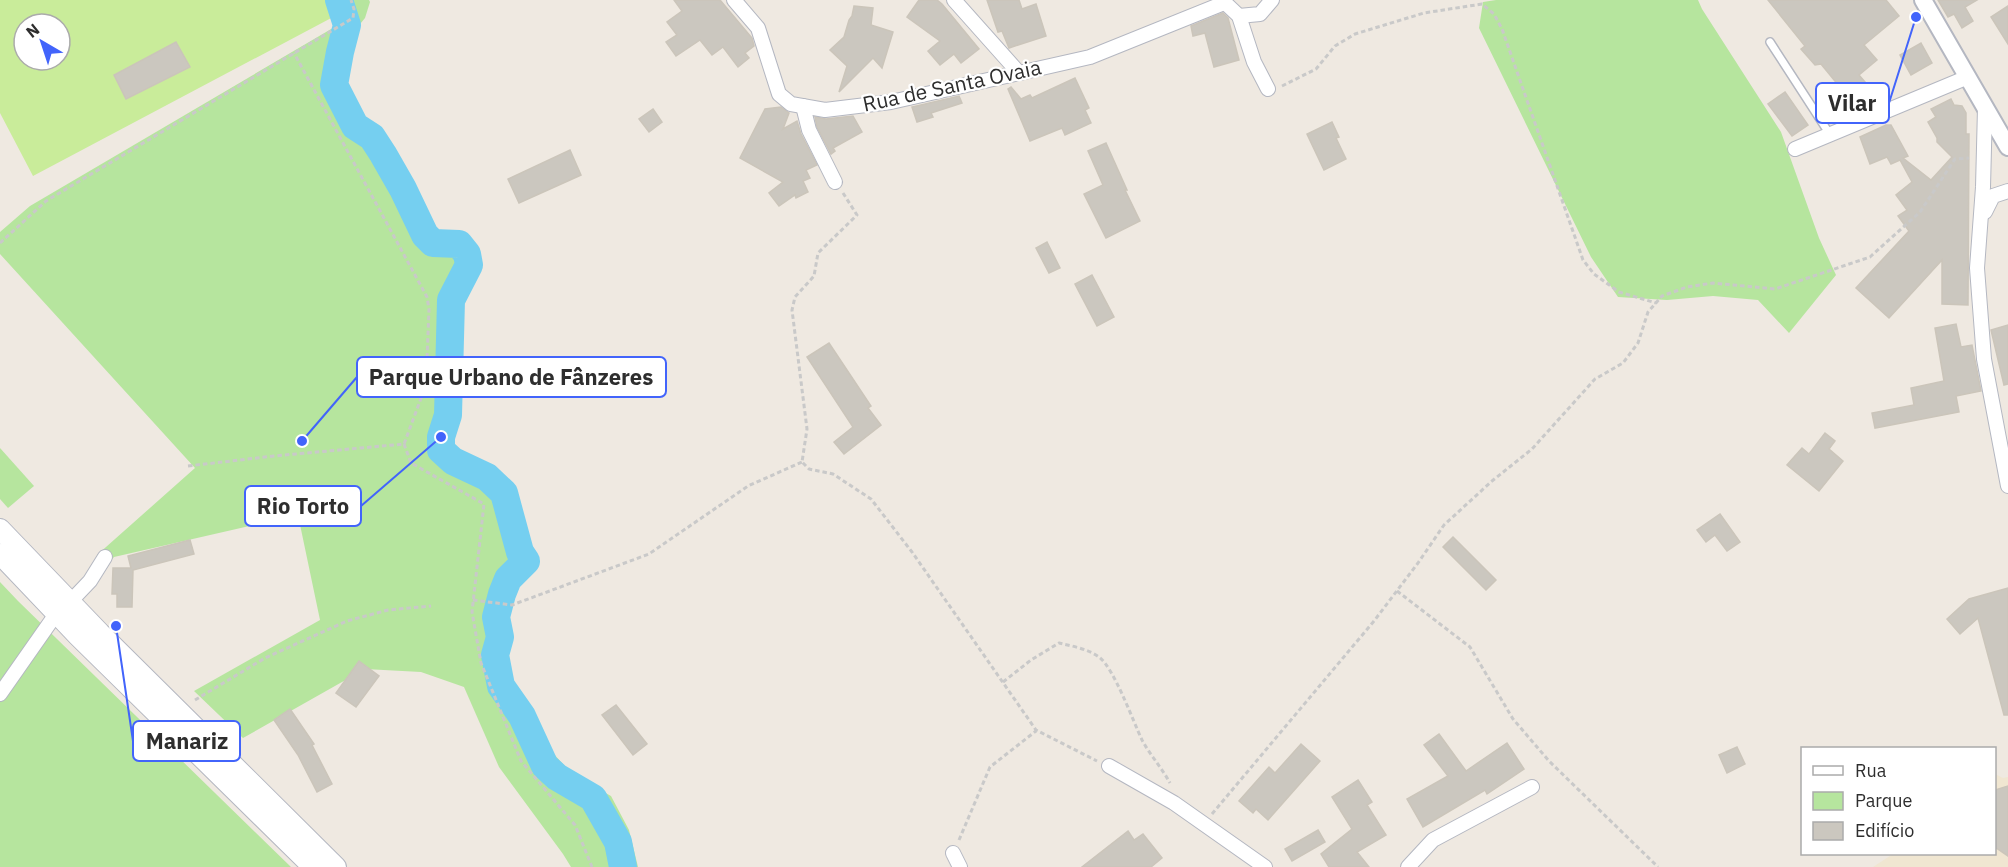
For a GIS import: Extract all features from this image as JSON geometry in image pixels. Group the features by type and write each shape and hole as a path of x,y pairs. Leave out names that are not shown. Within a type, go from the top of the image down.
{"main road":[{"path":"0,529 63,608 313,867"},
{"path":"0,554 63,608 336,867"}],"street":[{"name":"Rua de Santa Ovaia","path":"734,0 758,28 779,94 791,104 825,110 891,102 1090,57 1223,1"},
{"path":"954,0 1019,73"},
{"path":"1239,16 1260,14 1272,0"},
{"path":"1923,0 2008,147"},
{"path":"1223,1 1239,16 1254,62 1268,89"},
{"path":"1795,148 1968,78"},
{"path":"802,106 810,129 835,182"},
{"path":"1985,108 1977,268 1984,359 2008,486"},
{"path":"1981,219 1993,196 2008,191"},
{"path":"0,694 63,608 90,581 105,557"},
{"path":"1109,766 1174,803 1265,867"},
{"path":"1408,867 1418,853 1433,840 1532,787"},
{"path":"953,853 960,867"}],"lane":[{"path":"1770,42 1829,133"}],"path":[{"path":"0,243 46,201 353,18 354,9 351,0"},
{"path":"1268,89 1286,85 1316,69 1335,46 1355,34 1424,13 1482,4 1494,14 1502,30 1583,260 1594,274 1618,292 1656,303"},
{"path":"294,53 427,297 429,309 426,385 404,444 411,463 484,504 472,612 481,663 521,760 575,825 592,867"},
{"path":"1203,824 1300,711 1397,591 1444,525 1492,481 1532,449 1595,379 1623,363 1638,343 1648,312 1662,296 1687,287 1713,283 1776,289 1870,257 1920,213 1956,159 1984,156"},
{"path":"802,462 807,429 792,310 795,297 814,276 818,253 857,215 835,182"},
{"path":"188,466 404,444"},
{"path":"473,600 512,604 649,554 748,486 802,462"},
{"path":"802,462 809,469 832,474 871,499 912,552 1036,730 1109,766"},
{"path":"1397,591 1470,647 1513,719 1549,761 1658,867"},
{"path":"195,700 265,658 346,621 388,610 431,606"},
{"path":"1003,682 1031,660 1059,644 1076,647 1100,658 1117,685 1143,743 1162,768 1171,785"},
{"path":"953,853 990,767 1036,730"}],"shaded area":[{"path":"1996,774 2003,778 2008,777 2008,867 1873,867 1891,855 1996,855"}],"green space":[{"path":"0,0 325,0 335,16 33,176 0,113"},
{"path":"325,0 369,0 370,2 365,18 347,40 335,48 325,69 327,91 338,118 349,132 366,144 421,245 452,253 460,262 442,303 440,394 433,453 482,483 498,500 514,559 513,595 506,615 504,635 506,673 540,739 573,775 611,796 629,830 638,867 571,867 499,767 464,687 421,672 365,669 243,738 194,691 320,620 298,515 114,557 109,563 97,555 195,468 0,254 0,232 30,206 338,25"},
{"path":"1496,0 1698,0 1781,132 1819,238 1836,275 1789,333 1758,300 1713,296 1667,300 1618,297 1591,257 1479,28 1483,2"},
{"path":"0,448 34,486 8,508 0,499"},
{"path":"0,582 18,601 291,867 0,867"}],"building":[{"path":"674,0 720,0 752,38 754,46 745,53 749,58 738,67 723,47 712,55 700,40 676,56 666,42 677,35 667,22 682,11"},
{"path":"919,0 937,0 942,4 979,49 961,63 954,54 940,65 928,51 940,41 907,17"},
{"path":"987,0 1019,0 1022,9 1036,4 1046,36 1009,48 1002,31 998,32"},
{"path":"1768,0 1886,0 1899,16 1864,45 1877,60 1859,75 1872,90 1876,103 1857,108 1821,64 1815,65 1801,49 1805,46"},
{"path":"1938,0 1977,0 1965,7 1973,21 1962,28 1954,14 1948,17"},
{"path":"854,6 873,8 871,25 893,32 882,68 873,58 839,92 847,66 830,50 844,37"},
{"path":"2008,6 2008,44 1991,17"},
{"path":"1223,13 1228,18 1239,60 1214,67 1205,33 1193,36 1191,26"},
{"path":"176,42 190,67 126,99 114,75"},
{"path":"1921,43 1932,63 1911,75 1900,55"},
{"path":"1075,78 1089,108 1085,110 1091,123 1065,135 1062,128 1030,141 1008,89 1011,87 1021,99 1030,95 1032,98"},
{"path":"1785,92 1808,125 1792,136 1768,104"},
{"path":"959,96 962,103 931,113 933,117 917,122 912,107"},
{"path":"1951,99 1954,105 1962,106 1966,113 1966,134 1969,134 1968,305 1942,304 1942,260 1889,318 1856,288 1909,231 1898,216 1907,210 1896,195 1912,182 1900,160 1891,164 1887,157 1870,164 1860,137 1886,125 1891,125 1908,156 1903,158 1931,180 1952,157 1937,142 1928,122 1936,117 1931,109"},
{"path":"781,107 789,113 783,129 797,121 817,165 806,170 810,178 803,181 808,192 796,198 795,195 779,206 769,193 783,182 740,158 765,109"},
{"path":"653,109 662,122 649,132 639,119"},
{"path":"853,116 862,132 833,148 835,151 831,154 817,127 815,117 826,119"},
{"path":"1332,122 1339,137 1336,138 1346,159 1324,170 1307,134"},
{"path":"1106,143 1140,221 1106,238 1084,194 1103,185 1088,151"},
{"path":"570,150 581,175 519,203 508,179"},
{"path":"1047,242 1060,268 1049,273 1036,248"},
{"path":"1092,275 1114,317 1097,326 1075,284"},
{"path":"1956,324 1961,347 1972,345 1981,391 1956,396 1959,412 1875,428 1872,413 1914,405 1911,388 1944,381 1935,328"},
{"path":"2008,325 2008,384 2004,385 1991,330"},
{"path":"829,343 871,406 868,408 881,425 844,454 834,442 853,427 807,357"},
{"path":"1825,433 1835,441 1829,449 1843,461 1819,491 1787,465 1802,448 1809,454"},
{"path":"1720,514 1740,542 1727,551 1715,535 1706,542 1697,530"},
{"path":"1453,537 1496,580 1486,590 1443,547"},
{"path":"190,540 194,554 133,570 132,607 117,607 117,594 112,594 113,568 131,568 128,556"},
{"path":"2008,588 2008,715 2004,715 1978,618 1960,634 1947,619 1969,599"},
{"path":"359,661 379,676 356,707 336,693"},
{"path":"616,705 647,744 633,755 602,715"},
{"path":"290,709 314,744 312,745 332,784 317,792 298,755 274,720"},
{"path":"1439,734 1466,771 1507,743 1524,769 1487,794 1485,790 1423,827 1407,799 1448,776 1424,745"},
{"path":"1301,744 1320,761 1268,820 1256,809 1253,813 1239,801 1269,767 1275,773"},
{"path":"1737,747 1745,764 1727,773 1719,755"},
{"path":"1358,780 1372,802 1367,805 1386,835 1357,852 1369,867 1329,867 1321,854 1352,829 1332,797"},
{"path":"2008,786 2008,856 1996,848 1996,790"},
{"path":"1318,830 1325,842 1292,861 1285,849"},
{"path":"1128,831 1134,840 1143,834 1162,858 1151,867 1082,867"}],"waterway":[{"path":"339,0 347,25 334,85 355,126 372,137 383,154 425,235 433,243 459,244 467,254 469,265 451,300 448,415 441,437 441,450 453,461 487,477 504,493 520,552 526,561 508,579 496,617 500,637 495,655 501,686 522,716 545,766 557,777 593,798 618,842 623,867"}],"place":[{"name":"Vilar","path":"1916,17"},
{"name":"Rio Torto","path":"441,437"},
{"name":"Parque Urbano de Fânzeres","path":"302,441"},
{"name":"Manariz","path":"116,626"}]}
